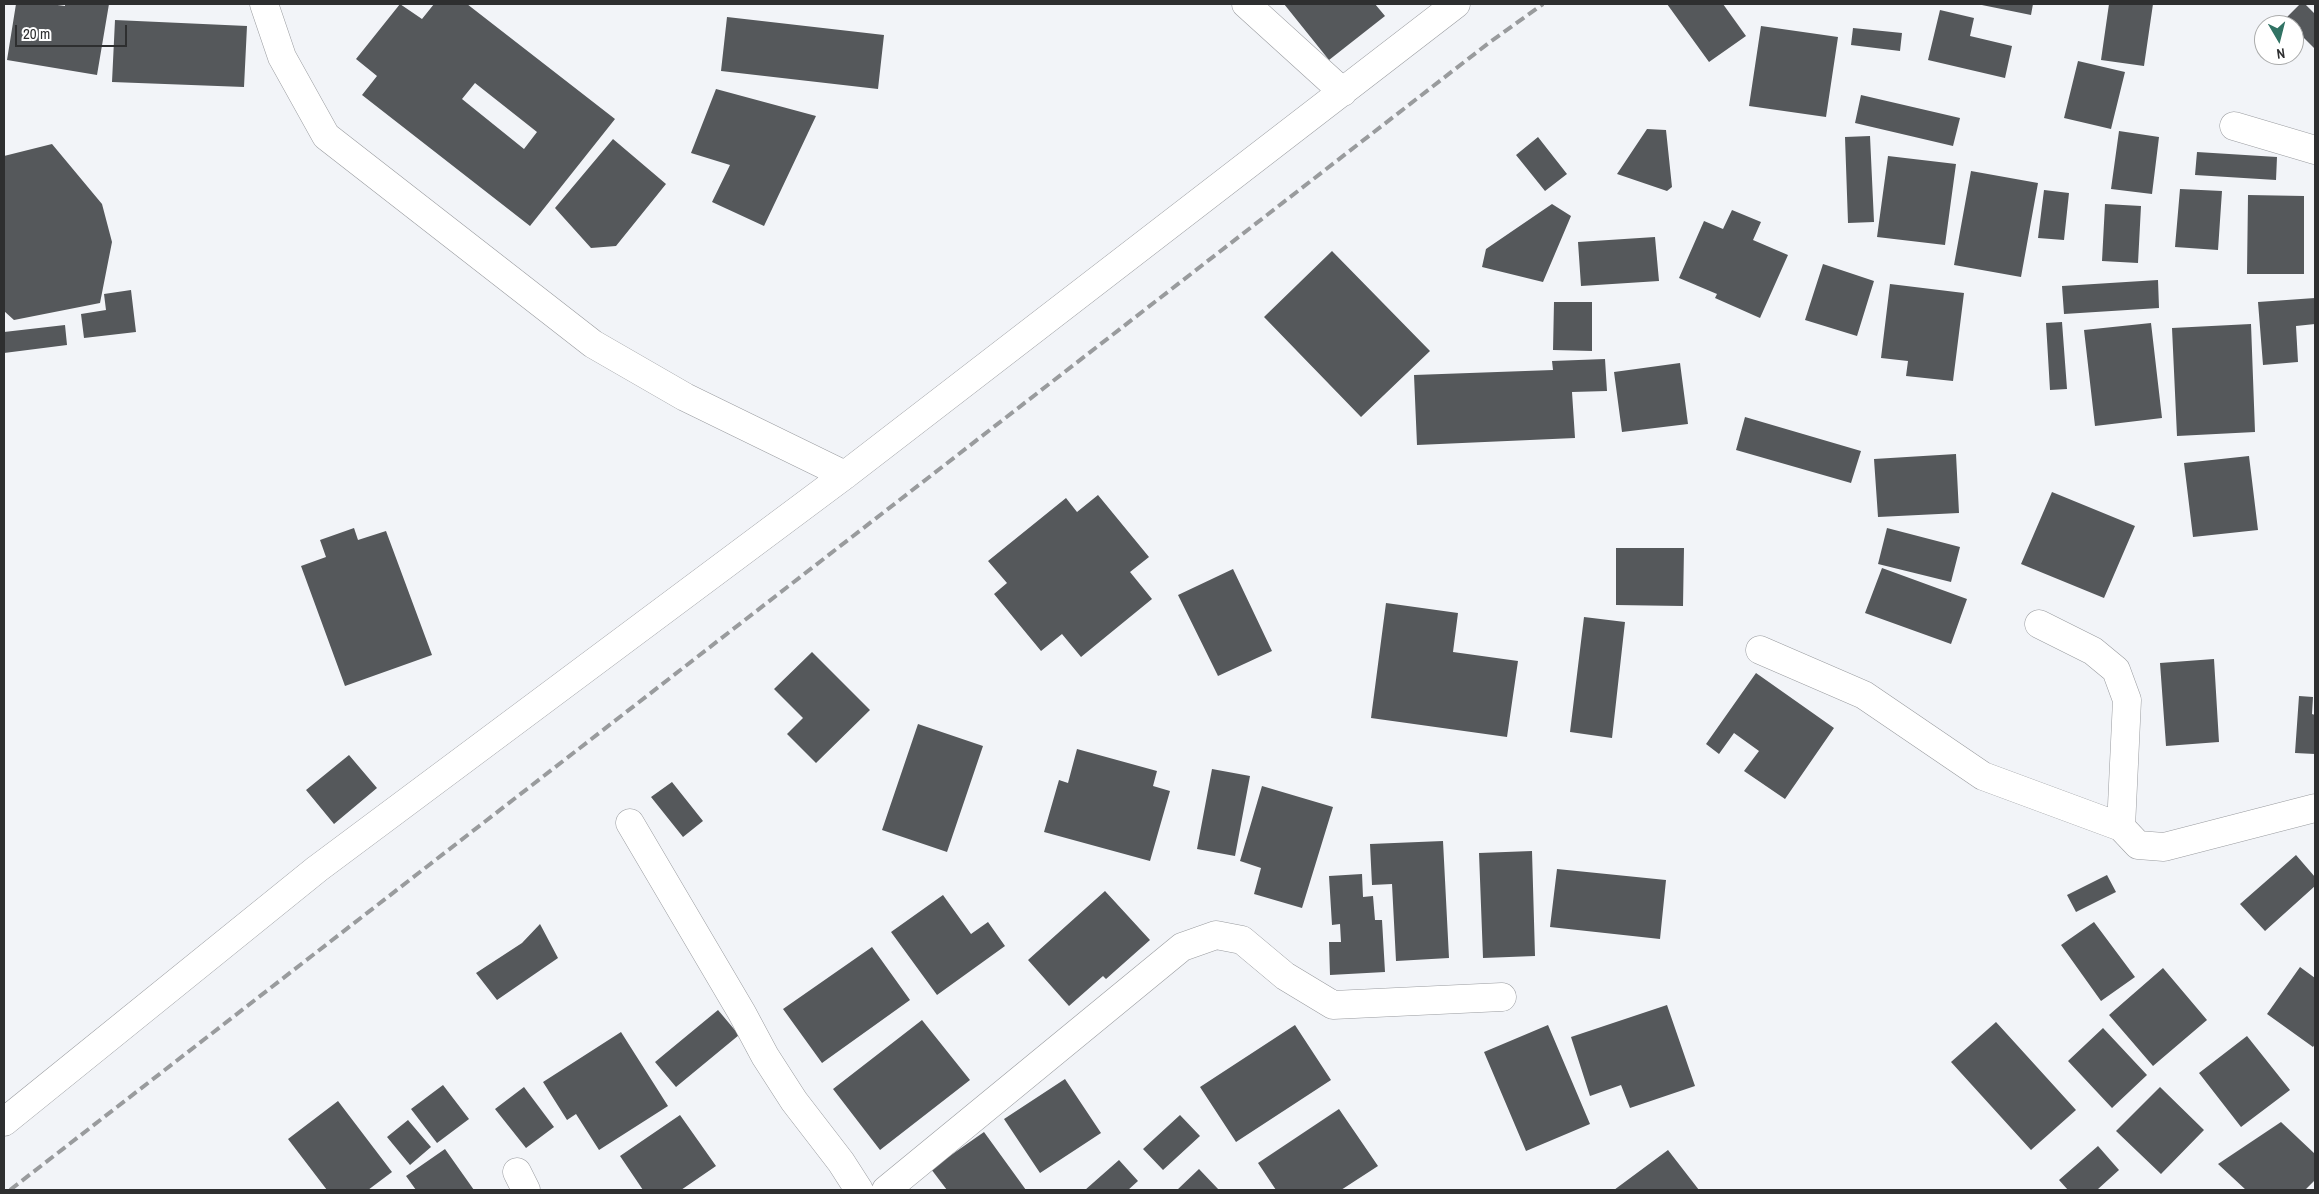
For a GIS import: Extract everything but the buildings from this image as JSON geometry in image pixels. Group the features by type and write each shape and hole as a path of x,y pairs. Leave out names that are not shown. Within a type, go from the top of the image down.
{"street":[{"path":"264,4 282,57 326,136 593,344 685,397 845,475"},
{"path":"1246,4 1343,92"},
{"path":"4,1122 317,870 845,475 1456,4"},
{"path":"2234,126 2315,150"},
{"path":"2039,624 2093,651 2116,670 2127,700 2121,827"},
{"path":"1760,650 1864,695 1984,776 2121,827 2138,845 2164,847 2315,808"},
{"path":"630,823 742,1013 765,1056 794,1100 841,1162 859,1190"},
{"path":"886,1190 1182,947 1216,935 1242,940 1285,976 1333,1005 1502,997"}],"railway":[{"path":"10,1190 1490,42 1543,4"}]}
